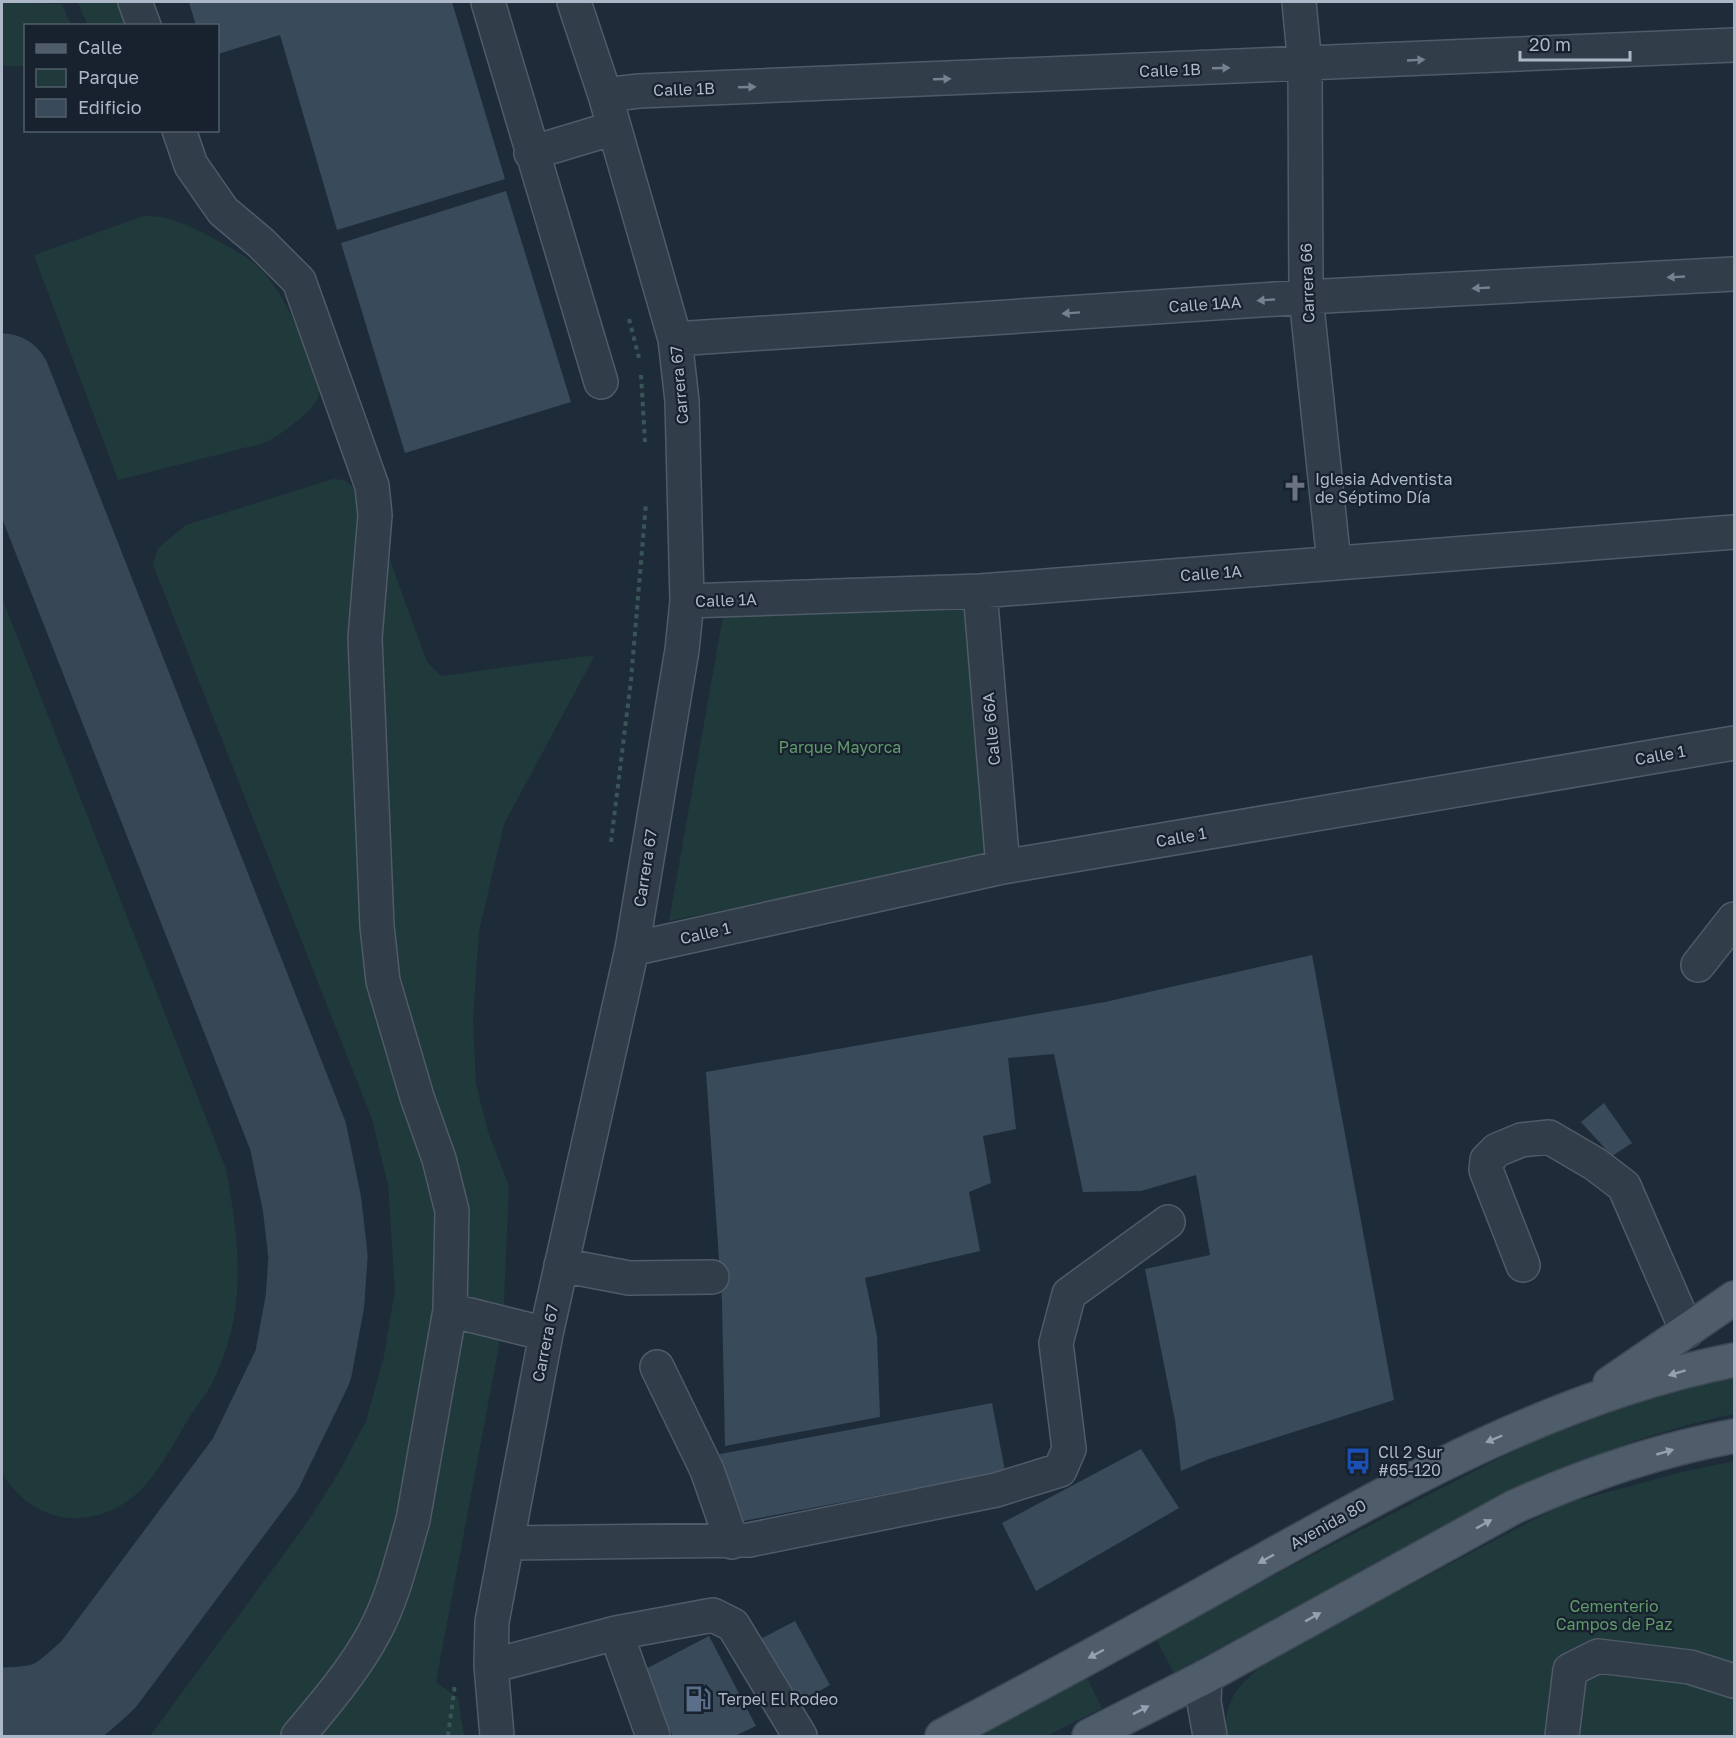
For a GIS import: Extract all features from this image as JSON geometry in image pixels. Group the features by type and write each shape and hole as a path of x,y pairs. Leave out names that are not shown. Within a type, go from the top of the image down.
{"main road":[{"path":"1582,1402 1734,1298"},
{"name":"Avenida 80","path":"942,1737 1366,1503 1476,1446 1582,1402 1691,1369 1734,1360"},
{"path":"1089,1737 1205,1677 1514,1507 1561,1486 1622,1464 1694,1444 1734,1436"}],"street":[{"path":"135,2 143,24"},
{"path":"488,2 531,153 601,382"},
{"name":"Carrera 67","path":"496,1737 490,1666 492,1622 546,1334 632,949 682,650 687,601 682,400 675,339 605,95 574,2"},
{"name":"Carrera 66","path":"1299,2 1305,65 1306,297 1334,563"},
{"name":"Calle 1B","path":"605,95 639,91 1305,65 1734,45"},
{"path":"531,153 614,128"},
{"path":"180,132 191,165 223,211 261,243 299,281 372,486 375,514 365,638 377,926 383,981 417,1097 448,1189 452,1210 450,1310 413,1520 390,1599 375,1632 355,1663 298,1737"},
{"name":"Calle 1AA","path":"675,339 1306,297 1734,274"},
{"name":"Calle 1A","path":"687,601 980,591 1734,532"},
{"name":"Calle 66A","path":"980,591 1003,867"},
{"name":"Calle 1","path":"632,949 1003,867 1734,743"},
{"path":"1698,965 1734,919"},
{"path":"1523,1265 1486,1170 1487,1160 1497,1150 1521,1140 1549,1137 1595,1164 1624,1186 1687,1331"},
{"path":"507,1543 732,1542 996,1490 1059,1470 1069,1449 1056,1343 1070,1294 1168,1222"},
{"path":"561,1265 629,1278 712,1277"},
{"path":"450,1310 546,1334"},
{"path":"657,1367 707,1470 732,1542"},
{"path":"490,1666 616,1633 713,1615 733,1625 788,1733"},
{"path":"616,1633 653,1737"},
{"path":"1562,1737 1570,1670 1598,1656 1690,1667 1734,1681"},
{"path":"1205,1677 1207,1734"}],"path":[{"path":"629,316 640,361"},
{"path":"640,373 645,454"},
{"path":"610,852 631,680 647,501"},
{"path":"448,1737 457,1673"}],"green space":[{"path":"2,2 62,4 71,24 24,24 24,66 2,66"},
{"path":"77,2 118,2 126,24 88,24"},
{"path":"144,216 169,219 194,228 238,252 257,266 272,283 288,309 318,379 319,393 314,404 302,417 264,443 118,480 34,255"},
{"path":"333,479 344,480 361,493 374,926 443,1189 445,1298 378,1613 286,1736 150,1736 306,1524 338,1474 366,1421 384,1356 395,1290 388,1185 372,1119 153,565 158,548 186,525"},
{"path":"380,533 427,662 441,676 595,655 504,824 479,931 473,1020 476,1084 488,1132 509,1186 503,1324 436,1682 458,1698 464,1736 306,1736 370,1652 457,1291 400,1012 374,674"},
{"path":"2,598 226,1169 237,1250 235,1311 226,1350 212,1384 152,1477 143,1487 123,1504 106,1513 88,1517 55,1516 40,1510 25,1500 2,1473"},
{"name":"Parque Mayorca","path":"968,599 985,859 669,921 723,616"},
{"path":"1734,1378 1734,1414 1686,1425 1641,1439 1555,1472 1429,1535 1174,1673 1155,1637 1544,1435 1666,1390"},
{"name":"Cementerio Campos de Paz","path":"1734,1461 1734,1736 1226,1736 1228,1711 1236,1692 1269,1660 1561,1505 1678,1473"},
{"path":"1087,1678 1102,1708 1047,1736 977,1736"}],"building":[{"path":"189,2 452,2 505,179 337,230 280,35 219,54 219,24 195,24"},
{"path":"506,191 571,402 405,453 341,243"},
{"path":"1312,955 1394,1400 1209,1459 1181,1471 1175,1420 1145,1269 1210,1255 1196,1175 1141,1191 1083,1192 1054,1054 1008,1058 1016,1129 983,1136 991,1183 969,1192 980,1251 865,1278 877,1336 880,1417 725,1446 722,1302 706,1072 1105,1002"},
{"path":"1604,1103 1632,1143 1612,1156 1581,1122"},
{"path":"992,1403 1005,1471 733,1523 720,1454"},
{"path":"1141,1449 1179,1508 1036,1591 1002,1523"},
{"path":"795,1621 830,1685 793,1706 757,1641"},
{"name":"Terpel El Rodeo","path":"709,1636 756,1726 735,1736 673,1736 640,1672"}],"taxiway":[{"path":"2,383 298,1136 312,1204 318,1256 315,1301 303,1366 255,1465 98,1675 75,1696 55,1708 33,1715 2,1717"}],"place":[{"name":"Iglesia Adventista de Séptimo Día","path":"1295,488"},
{"name":"Cll 2 Sur #65-120","path":"1358,1461"},
{"name":"Terpel El Rodeo","path":"698,1699"}]}
